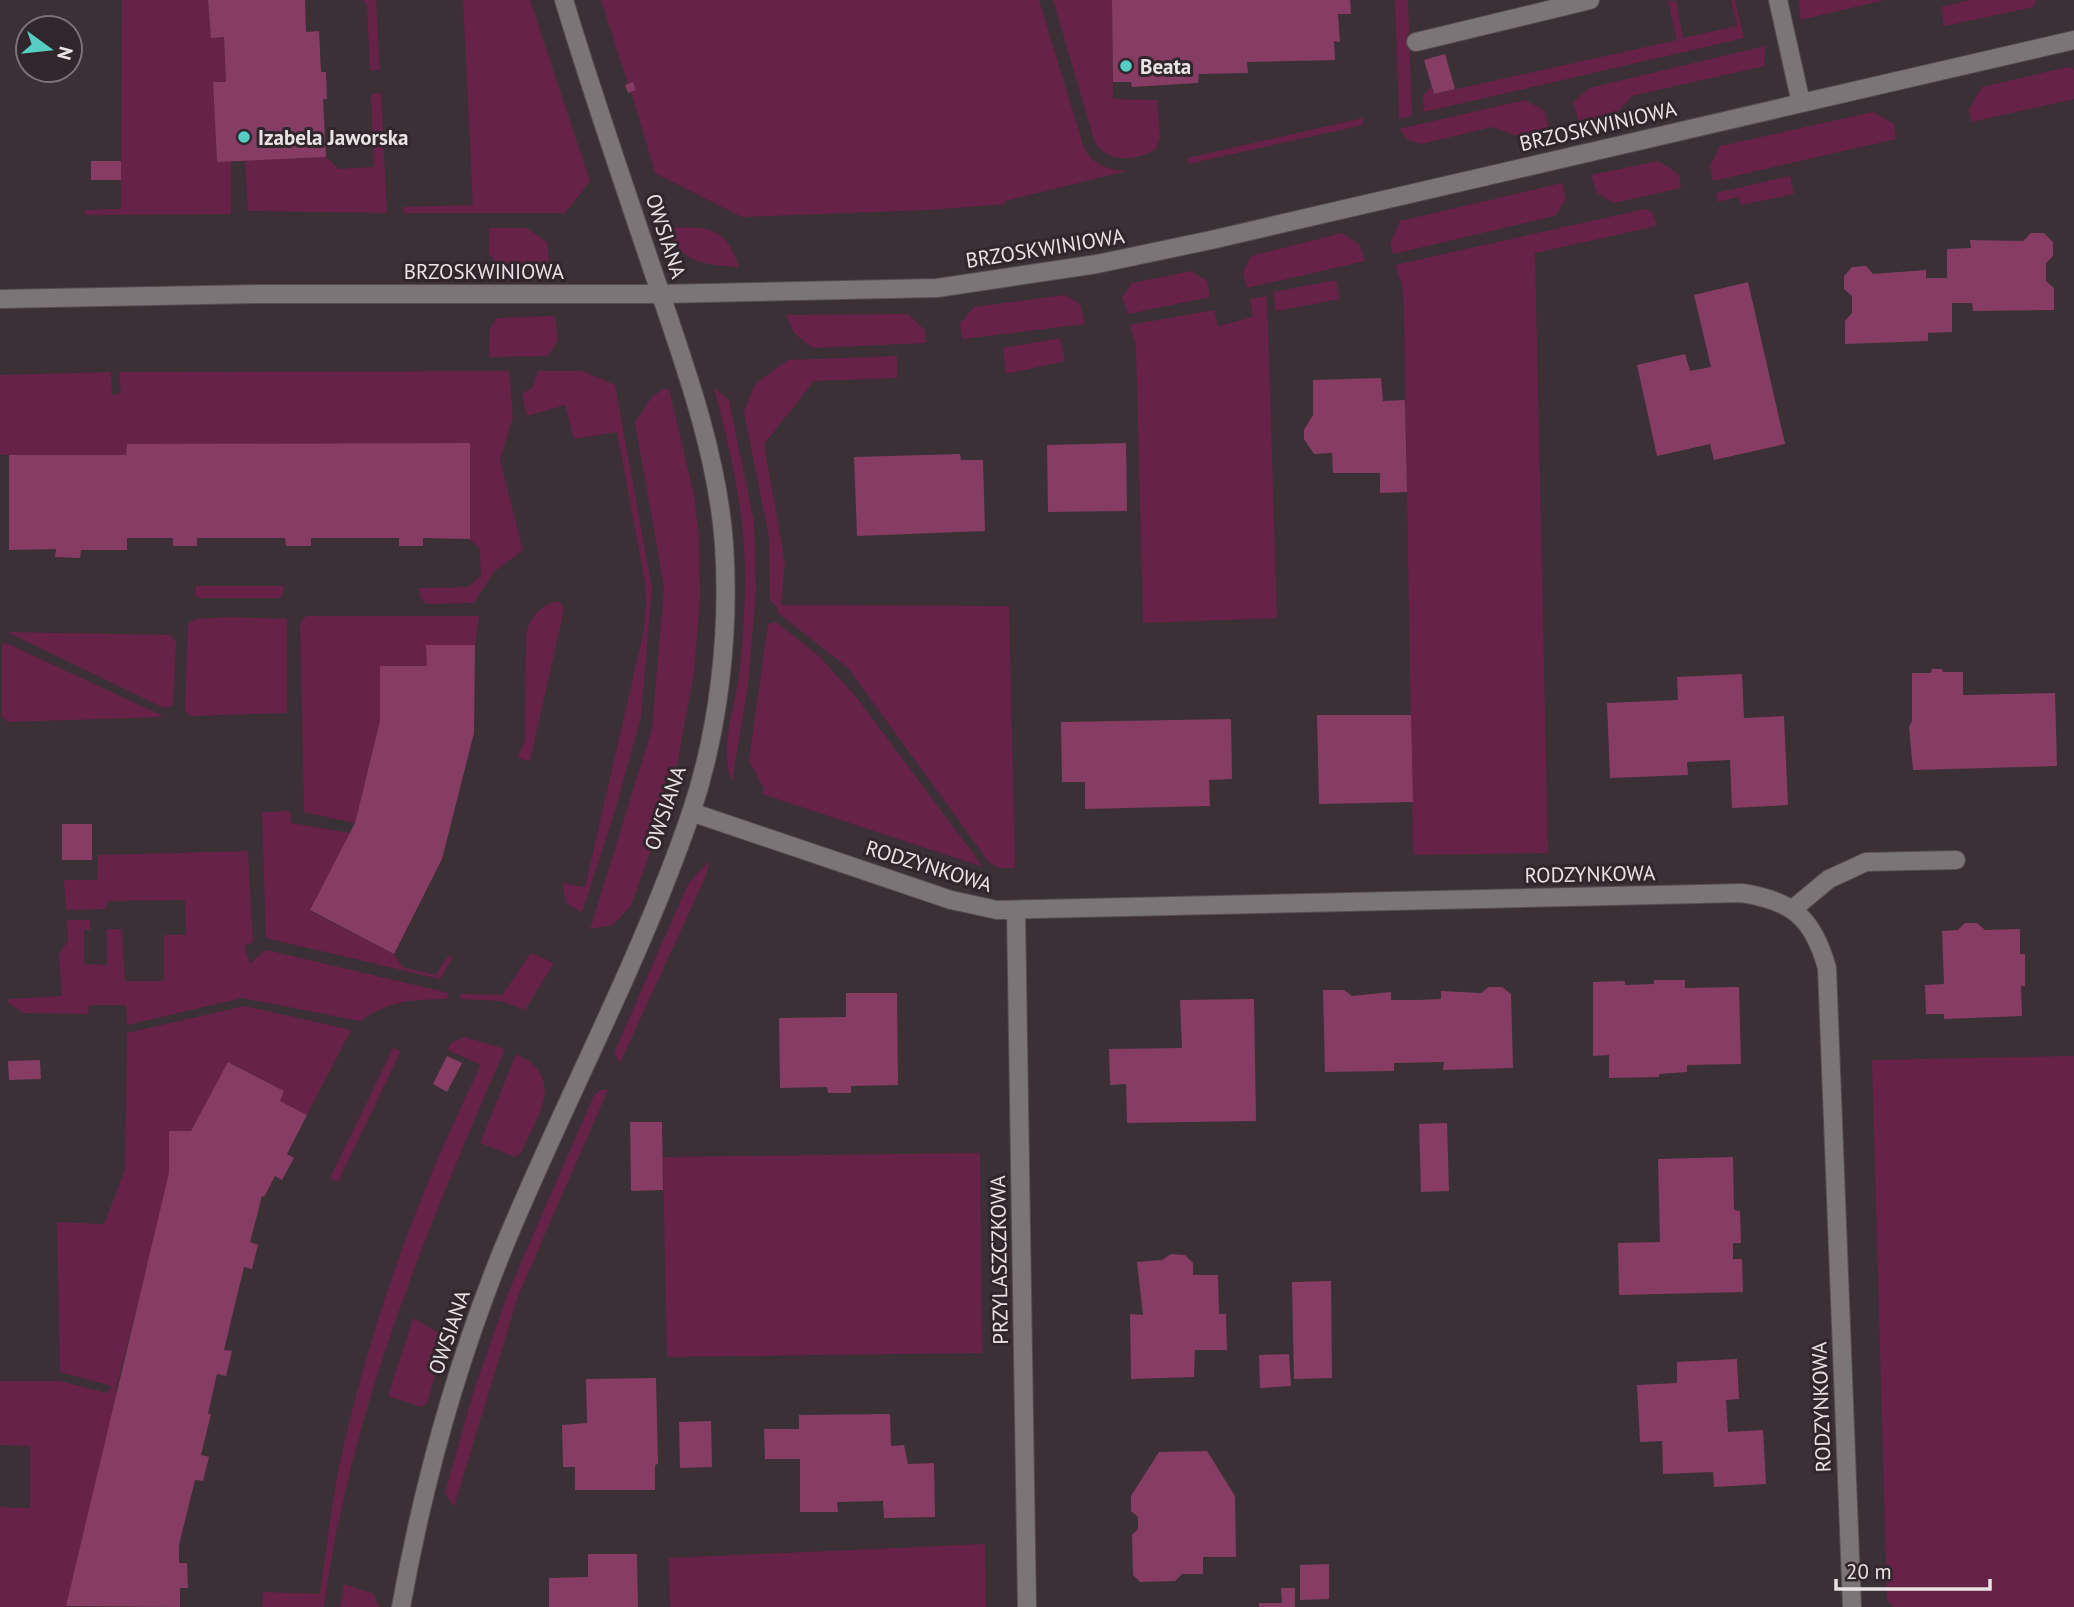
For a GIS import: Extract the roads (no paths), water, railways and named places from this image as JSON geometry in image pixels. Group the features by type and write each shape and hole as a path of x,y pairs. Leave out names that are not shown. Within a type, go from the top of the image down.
{"street":[{"name":"OWSIANA","path":"401,1607 413,1540 436,1445 467,1345 503,1248 641,936 691,811 706,755 719,676 724,543 715,488 689,376 564,0"},
{"path":"1416,42 1590,0"},
{"path":"1778,0 1801,103"},
{"name":"BRZOSKWINIOWA","path":"0,299 260,294 661,294 937,288 1097,264 2074,40"},
{"name":"RODZYNKOWA","path":"691,811 951,900 1016,911 1742,893 1794,908 1816,936 1827,968 1852,1607"},
{"path":"1794,908 1829,879 1866,862 1956,860"},
{"name":"PRZYLASZCZKOWA","path":"1016,911 1027,1607"}],"place":[{"name":"Beata","path":"1126,66"},
{"name":"Izabela Jaworska","path":"244,137"}]}
